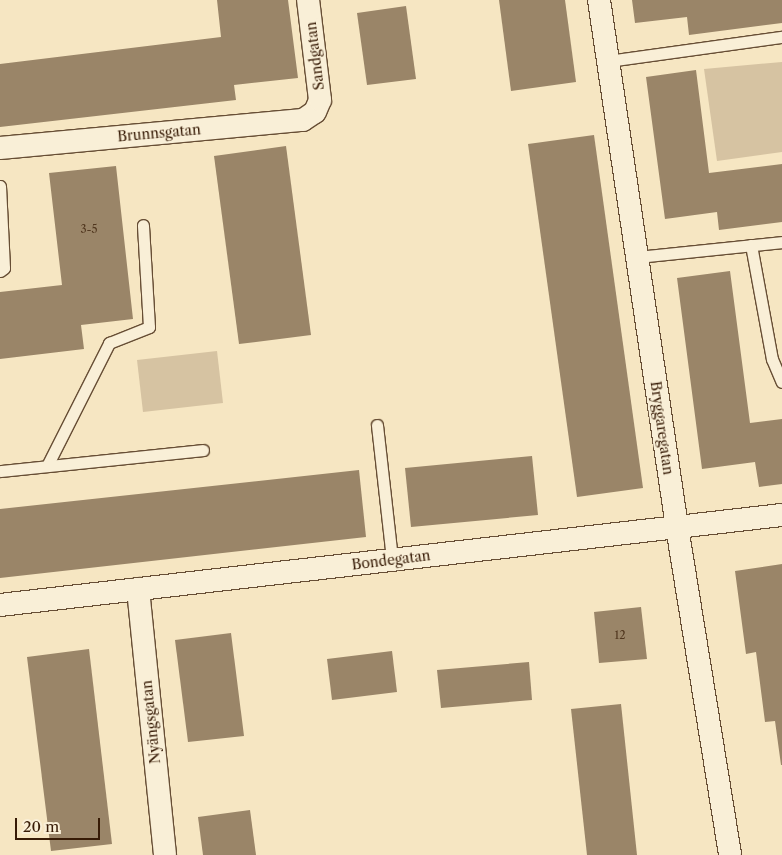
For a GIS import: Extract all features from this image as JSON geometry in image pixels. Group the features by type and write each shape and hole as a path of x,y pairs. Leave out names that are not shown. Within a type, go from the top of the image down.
{"street":[{"name":"Sandgatan","path":"308,0 320,100 315,112"},
{"name":"Bryggaregatan","path":"599,0 677,527 730,855"},
{"name":"Brunnsgatan","path":"0,148 304,120 315,112"},
{"name":"Bondegatan","path":"0,605 782,515"},
{"name":"Nyängsgatan","path":"138,589 165,855"}],"lane":[{"path":"608,62 782,37"},
{"path":"0,186 4,268 0,271"},
{"path":"48,464 109,343 149,327 143,225"},
{"path":"638,257 782,242"},
{"path":"751,245 772,359 782,382"},
{"path":"377,425 392,560"},
{"path":"0,471 48,464 202,450"}],"shaded area":[{"path":"782,62 782,152 717,161 704,69"},
{"path":"217,351 223,403 143,412 137,360"}],"building":[{"path":"217,0 288,0 298,78 234,85 236,100 0,127 0,64 221,37"},
{"path":"499,0 565,0 576,82 511,91"},
{"path":"632,0 782,0 782,23 689,35 687,17 635,23"},
{"path":"406,6 416,79 367,85 357,13"},
{"path":"696,70 709,173 782,164 782,222 719,230 717,212 665,219 646,77"},
{"path":"594,135 643,488 577,497 528,144"},
{"path":"286,146 311,335 239,344 214,156"},
{"path":"116,166 133,319 81,325 84,349 0,359 0,292 62,285 49,173"},
{"path":"730,271 750,423 782,419 782,484 759,487 755,462 702,469 677,278"},
{"path":"532,456 538,515 411,527 405,468"},
{"path":"359,470 366,537 0,578 0,509"},
{"path":"782,564 781,765 775,721 765,722 756,652 746,654 735,571"},
{"path":"641,607 647,659 599,663 594,612"},
{"path":"231,633 244,736 188,742 175,640"},
{"path":"89,649 112,844 51,851 27,657"},
{"path":"392,651 397,692 332,700 327,659"},
{"path":"529,662 532,700 441,708 437,670"},
{"path":"621,704 637,855 587,855 571,709"},
{"path":"250,810 256,855 203,855 198,817"}]}
